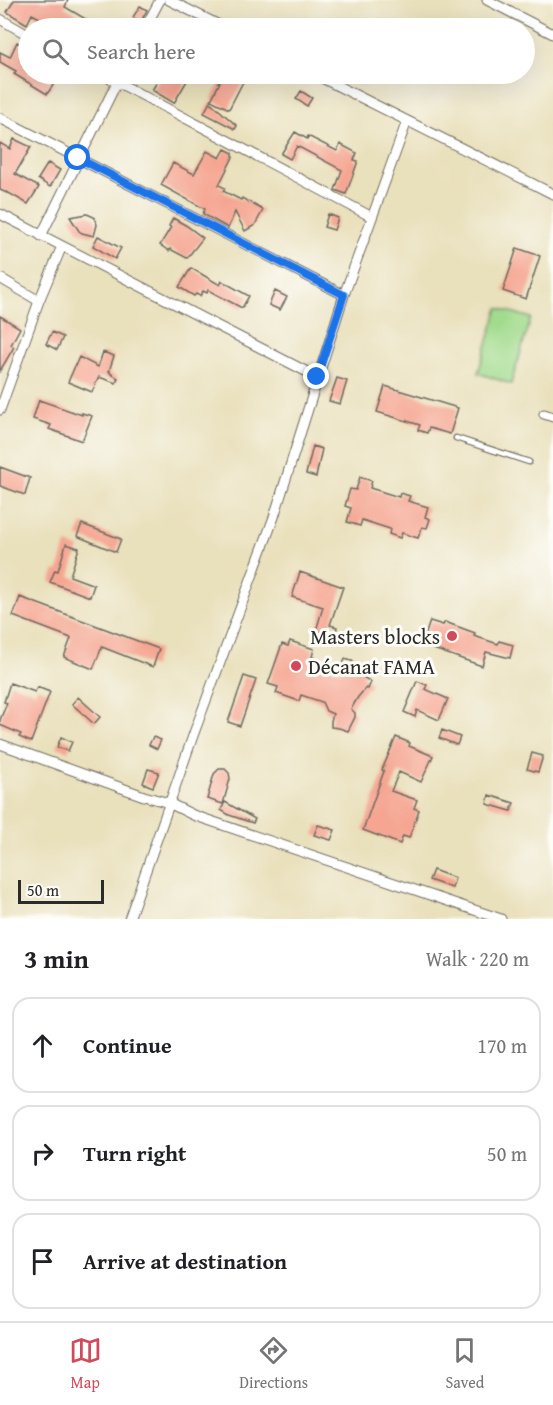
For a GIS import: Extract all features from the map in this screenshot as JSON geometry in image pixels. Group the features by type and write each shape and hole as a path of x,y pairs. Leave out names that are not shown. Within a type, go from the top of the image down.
{"street":[{"path":"150,18 160,0"},
{"path":"169,0 205,18"},
{"path":"488,0 522,18"},
{"path":"0,20 18,30"},
{"path":"535,25 553,34"},
{"path":"42,236 116,84"},
{"path":"130,84 372,217"},
{"path":"334,84 553,194"},
{"path":"0,118 344,295"},
{"path":"129,919 169,802 274,517 344,295 407,121"},
{"path":"0,214 317,377"},
{"path":"0,410 4,386 62,246"},
{"path":"0,278 39,301"},
{"path":"0,744 144,796 169,802 194,814 501,919"}],"lane":[{"path":"456,438 530,462"}],"green space":[{"path":"498,308 531,318 511,384 478,373"}],"building":[{"path":"14,0 68,0 65,7 84,18 40,18 32,14 30,18 18,19 7,12"},
{"path":"140,6 147,10 143,18 133,17"},
{"path":"18,42 18,76 14,74 16,71 0,62 0,52 10,57"},
{"path":"30,84 54,84 47,94"},
{"path":"156,84 185,84 174,103 152,90"},
{"path":"219,84 242,84 229,109 211,100"},
{"path":"301,91 312,98 307,106 296,99"},
{"path":"210,102 237,126 235,129 204,113"},
{"path":"295,132 337,151 340,144 357,153 354,160 358,161 346,194 335,190 342,170 297,146 290,159 281,154"},
{"path":"14,139 31,147 15,174 39,187 28,204 0,190 0,143 10,149"},
{"path":"225,149 233,153 233,157 219,185 225,188 223,191 241,200 242,198 263,210 255,225 245,231 235,212 228,228 203,214 205,209 161,185 173,163 194,174 207,151 220,158"},
{"path":"48,163 60,170 50,187 38,179"},
{"path":"87,214 94,217 96,221 94,236 79,231 70,217"},
{"path":"328,214 338,218 334,230 324,227"},
{"path":"173,218 203,238 187,258 160,245 171,227 169,226"},
{"path":"98,236 121,248 115,259 93,246"},
{"path":"517,248 540,256 526,299 503,291"},
{"path":"191,268 220,285 222,281 249,296 242,308 208,290 207,293 203,291 200,296 196,294 194,296 179,287"},
{"path":"275,291 287,297 280,310 269,305"},
{"path":"0,316 20,328 11,345 14,347 0,371"},
{"path":"52,332 63,337 57,350 46,344"},
{"path":"103,352 114,356 109,371 118,378 116,383 99,377 92,392 68,382 79,357 98,367"},
{"path":"337,378 347,381 340,404 329,401"},
{"path":"385,386 458,408 450,434 429,428 427,433 418,430 420,425 377,412"},
{"path":"39,400 82,415 82,413 92,416 82,441 49,429 51,425 33,419"},
{"path":"313,446 322,449 316,477 306,474"},
{"path":"0,467 30,478 25,495 0,486"},
{"path":"360,477 372,481 370,488 399,497 400,493 410,496 408,501 428,507 425,517 430,519 427,528 422,527 418,538 402,533 400,538 389,534 390,529 362,520 360,526 347,522 351,508 345,506 350,489 356,490"},
{"path":"82,524 121,539 116,552 77,536"},
{"path":"66,544 79,548 70,576 94,585 90,597 50,582 55,570 58,571"},
{"path":"300,572 343,587 330,625 337,627 335,636 316,631 323,607 292,597"},
{"path":"20,597 159,649 153,667 102,647 93,669 64,657 71,638 13,616"},
{"path":"430,621 443,625 445,622 475,633 474,636 498,644 499,641 513,645 510,658 486,652 482,666 422,645"},
{"path":"290,641 314,649 312,657 316,658 315,662 341,671 345,659 366,668 363,677 371,682 351,709 355,717 348,731 331,727 333,714 326,711 322,702 301,695 299,701 276,693 278,687 268,684 282,644 288,646"},
{"path":"244,676 256,680 240,726 228,722"},
{"path":"417,681 427,685 425,689 448,699 439,720 417,710 415,717 404,712"},
{"path":"10,683 35,692 37,687 50,692 31,742 19,737 21,734 0,725"},
{"path":"78,697 100,717 94,724 72,704"},
{"path":"442,730 460,737 457,745 439,738"},
{"path":"61,737 72,742 68,751 57,747"},
{"path":"153,737 161,740 157,749 149,745"},
{"path":"396,737 410,743 409,746 433,756 421,782 399,772 391,791 417,800 414,808 419,810 409,838 403,836 400,844 363,830 384,771 382,770"},
{"path":"532,753 543,756 538,772 527,769"},
{"path":"148,769 159,772 153,787 143,783"},
{"path":"219,769 225,769 230,779 223,804 207,799 214,774"},
{"path":"489,795 514,803 511,811 487,804"},
{"path":"225,802 255,819 253,823 221,810"},
{"path":"318,825 335,830 331,840 314,835"},
{"path":"433,870 455,878 452,888 429,880"}],"place":[{"name":"Masters blocks","path":"452,636"},
{"name":"Décanat FAMA","path":"296,666"}],"route":[{"path":"78,158 344,295 317,377"}]}
